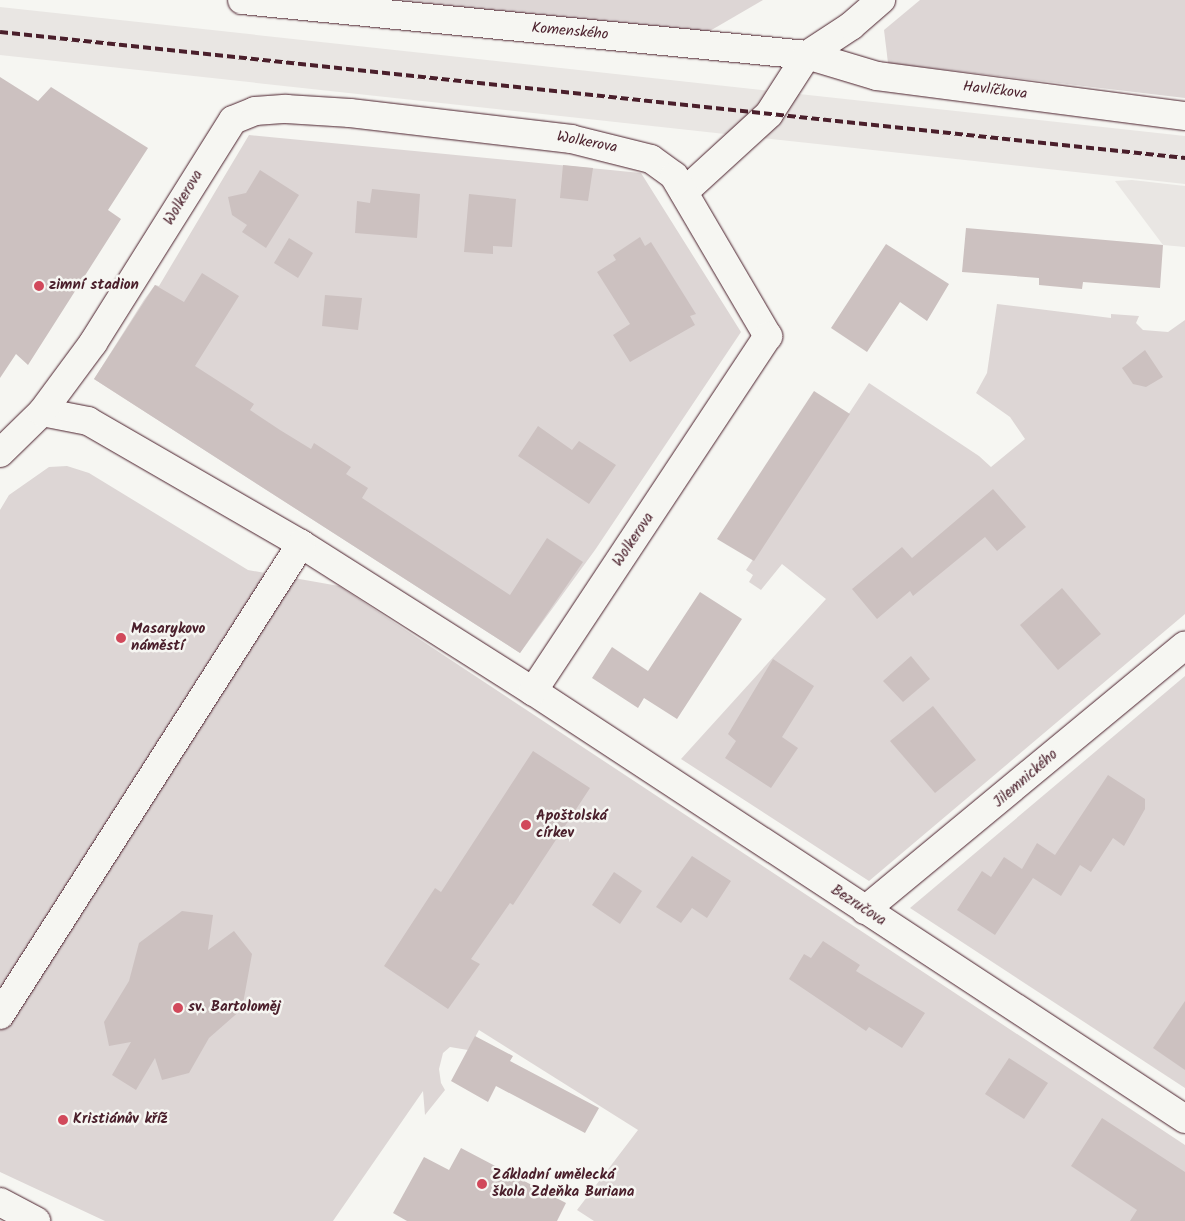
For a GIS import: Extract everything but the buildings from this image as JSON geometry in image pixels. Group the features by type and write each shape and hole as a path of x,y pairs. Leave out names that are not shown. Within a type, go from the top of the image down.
{"street":[{"name":"Komenského","path":"242,0 807,55"},
{"path":"684,192 769,114 807,55 881,0"},
{"name":"Havlíčkova","path":"807,55 877,76 1185,116"},
{"name":"Wolkerova","path":"42,412 93,343 233,120 255,111 286,109 572,139 652,158 674,176 768,336 532,691"},
{"path":"0,452 42,412 88,421 301,544 532,691"},
{"path":"0,1015 301,544"},
{"name":"Jilemnického","path":"865,910 1185,645"},
{"name":"Bezručova","path":"532,691 1185,1119"},
{"path":"5,1210 36,1221"}],"shaded area":[{"path":"393,0 763,0 708,32"},
{"path":"920,0 1185,0 1185,98 888,63 884,30"},
{"path":"0,7 1185,136 1185,184 0,55"},
{"path":"249,135 641,173 741,332 595,550 520,653 94,379 144,300 155,285 159,286"},
{"path":"1132,180 1185,186 1185,247 1163,245 1115,181"},
{"path":"997,304 1111,318 1111,314 1139,316 1136,323 1143,330 1168,332 1185,320 1185,614 869,881 681,759 826,599 782,564 761,590 749,582 753,575 746,570 869,383 979,456 991,467 1025,439 1010,417 976,393 987,373"},
{"path":"67,466 89,473 248,570 339,586 1185,1145 1185,1221 594,1221 577,1210 638,1130 479,1030 468,1050 450,1047 443,1053 439,1069 441,1083 445,1090 425,1115 423,1091 333,1221 105,1221 0,1172 0,510 9,495 49,467"},
{"path":"1185,676 1185,1088 910,908"}],"railway":[{"path":"0,32 1185,158"}],"place":[{"name":"zimní stadion","path":"39,286"},
{"name":"Masarykovo náměstí","path":"121,638"},
{"name":"Apoštolská církev","path":"526,825"},
{"name":"sv. Bartoloměj","path":"178,1008"},
{"name":"Kristiánův kříž","path":"63,1120"},
{"name":"Základní umělecká škola Zdeňka Buriana","path":"482,1184"}]}
